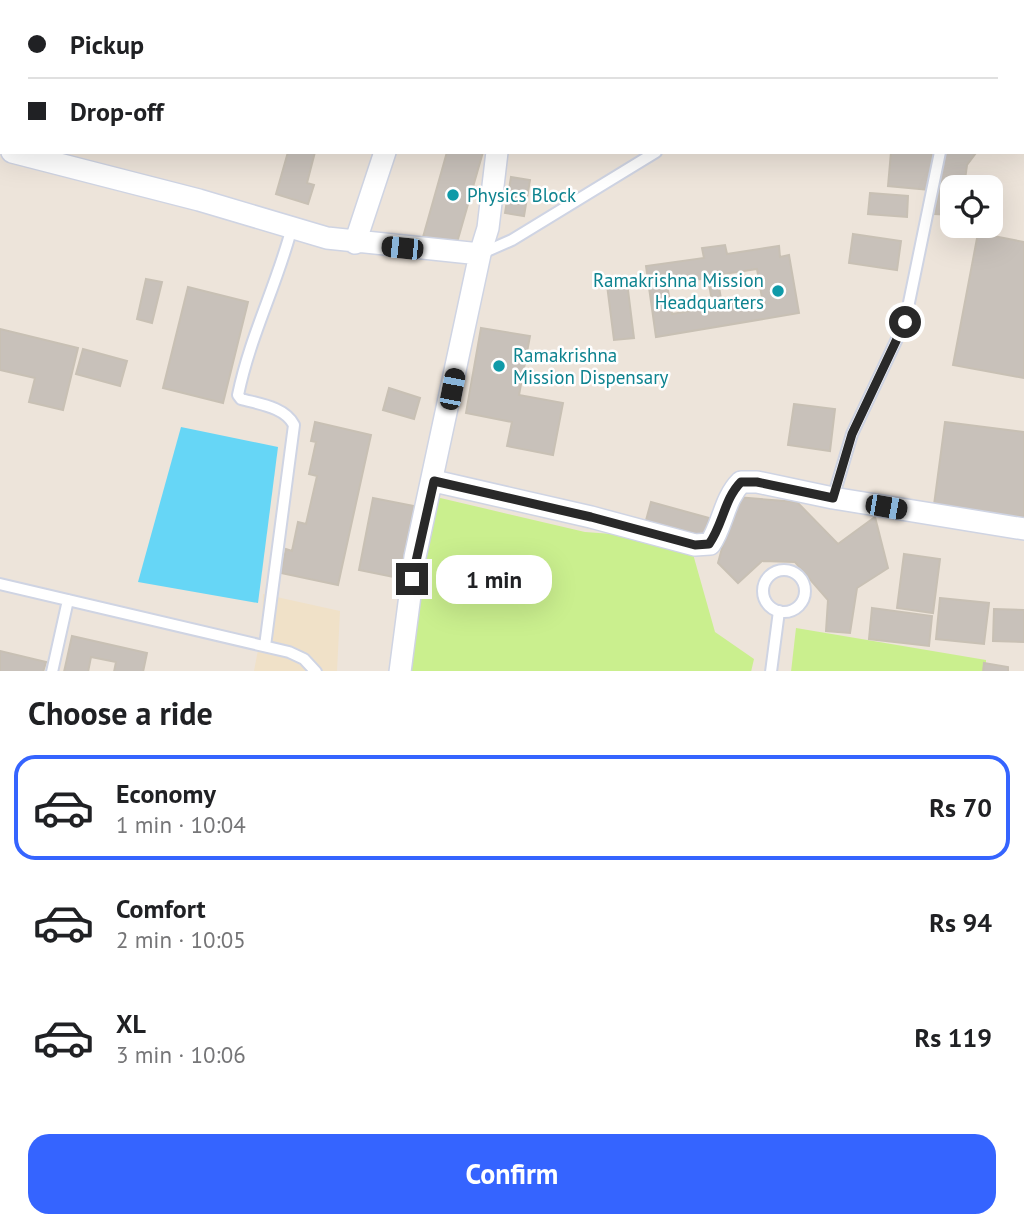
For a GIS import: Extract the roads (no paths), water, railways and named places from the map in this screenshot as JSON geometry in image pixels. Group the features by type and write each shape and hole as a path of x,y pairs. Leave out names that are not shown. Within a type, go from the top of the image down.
{"street":[{"path":"19,154 355,243 480,254"},
{"path":"355,243 384,154"},
{"path":"400,671 415,557 434,481 480,254 488,228 497,154"},
{"path":"434,481 591,517 695,545 709,544 716,534 732,491 741,482 757,482 833,498 1024,529"}],"lane":[{"path":"480,254 512,240 653,154"},
{"path":"833,498 852,434 905,322 940,154"},
{"path":"265,646 294,425 288,415 241,399 238,395 252,337 281,269 292,227"},
{"path":"0,584 298,655 310,669"},
{"path":"52,671 68,600"},
{"path":"771,671 779,611"}],"water":[{"path":"181,427 278,447 258,603 138,582"}],"place":[{"name":"Physics Block","path":"453,195"},
{"name":"Ramakrishna Mission Headquarters","path":"778,291"},
{"name":"Ramakrishna Mission Dispensary","path":"499,366"}]}
